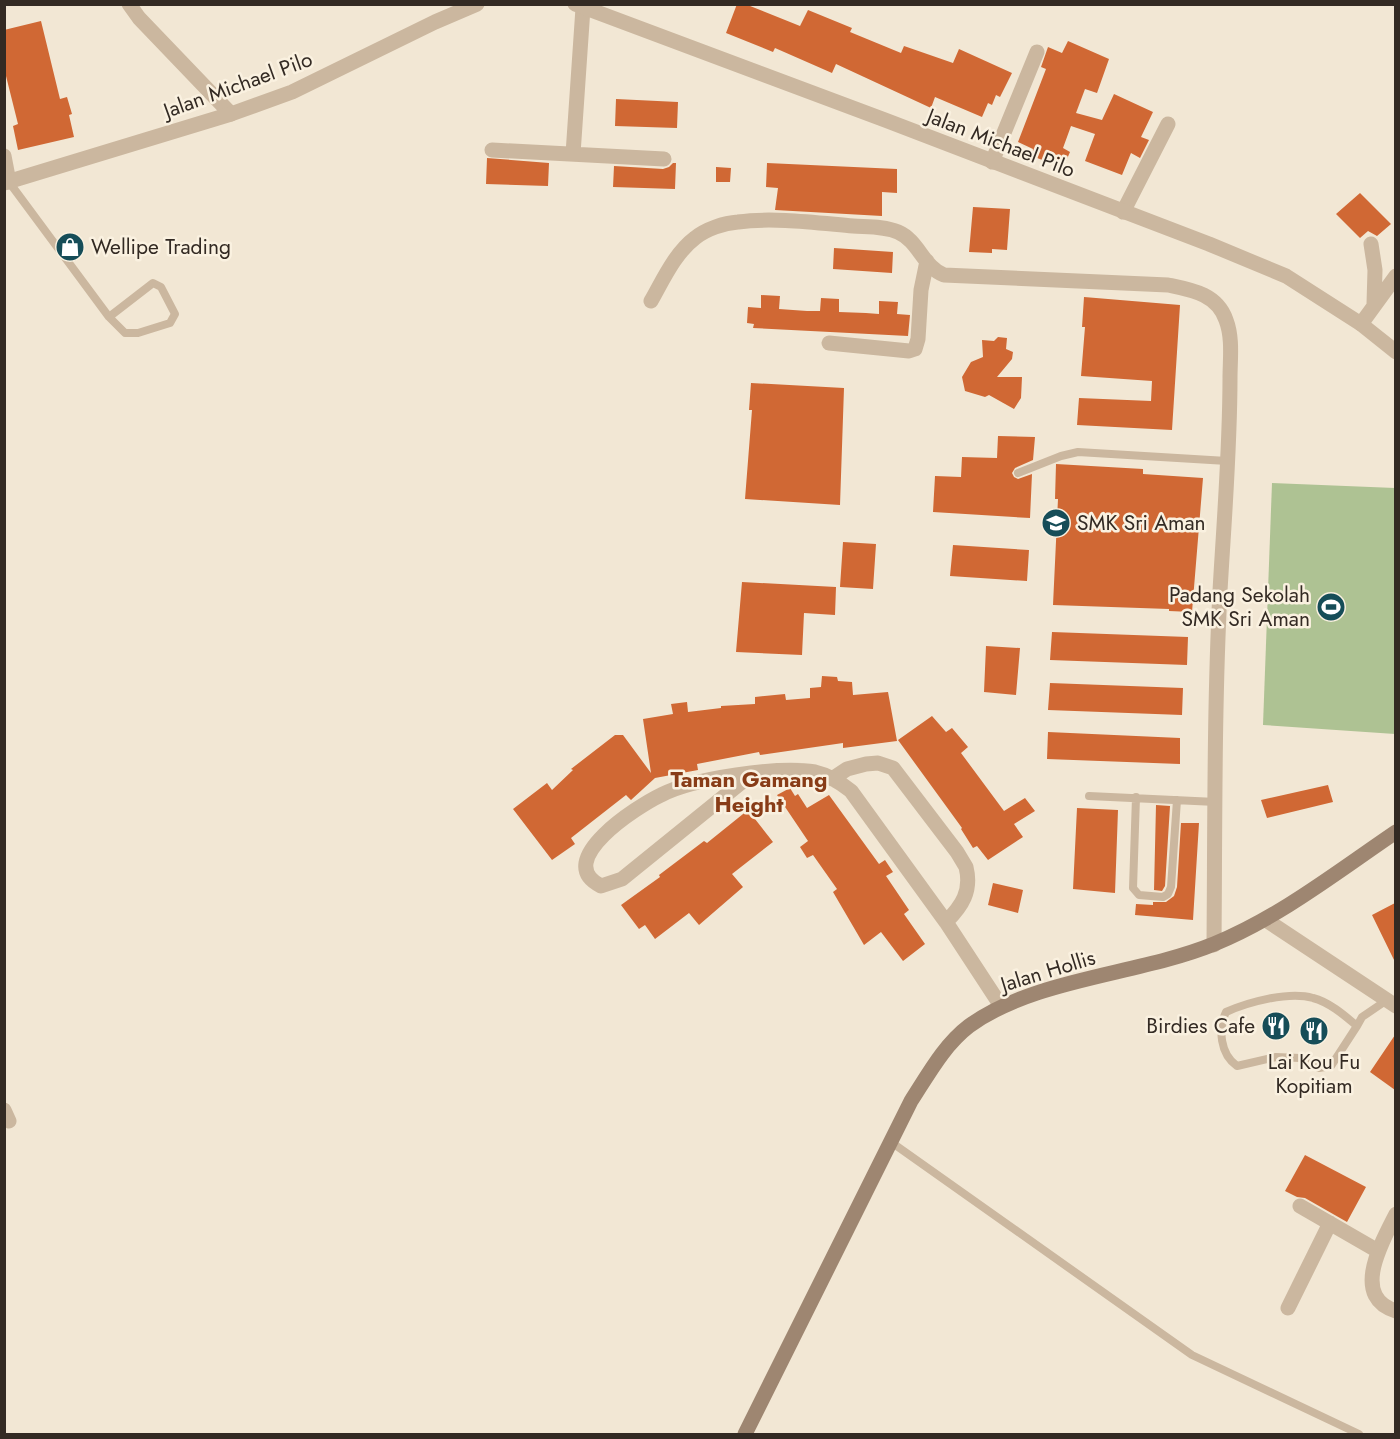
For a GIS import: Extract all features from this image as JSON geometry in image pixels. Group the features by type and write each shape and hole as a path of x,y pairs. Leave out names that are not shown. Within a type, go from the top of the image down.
{"main road":[{"name":"Jalan Hollis","path":"746,1434 911,1101 941,1055 968,1028 1001,1006 1044,991 1214,945 1266,920 1395,832"}],"street":[{"path":"129,4 139,18 231,114"},
{"name":"Jalan Michael Pilo","path":"7,182 231,114 292,92 477,4"},
{"path":"573,154 584,7"},
{"name":"Jalan Michael Pilo","path":"584,7 1209,244 1286,276 1361,324 1395,352"},
{"path":"992,162 1037,52"},
{"path":"1123,212 1168,124"},
{"path":"492,150 664,159"},
{"path":"4,156 7,182"},
{"path":"651,301 683,249 696,237 715,227 738,222 801,221 886,228 906,236 939,273 956,277 1168,285 1207,296 1220,307 1227,321 1230,338 1219,623 1214,945"},
{"path":"1371,244 1375,270 1374,304"},
{"path":"829,343 909,351 915,349 918,339 921,290 927,261"},
{"path":"1361,324 1395,276"},
{"path":"832,779 847,769 878,763 893,768 910,788 957,852 969,877 965,899 946,922"},
{"path":"753,773 622,879 601,886 592,882 585,868 591,849 599,838 641,806 662,794 715,779 753,773 816,772 841,783 851,791 946,922 1001,1006"},
{"path":"1266,920 1391,1003"},
{"path":"1300,1206 1378,1251"},
{"path":"1395,1214 1378,1251 1373,1270 1372,1288 1375,1298 1384,1308 1395,1311"},
{"path":"1288,1308 1330,1223"}],"lane":[{"path":"7,182 109,317 125,333 130,334 170,323 175,314 161,287 153,283 109,317"},
{"path":"1018,473 1061,456 1078,452 1227,460"},
{"path":"1089,796 1216,802"},
{"path":"1136,797 1133,888 1139,895 1163,897 1168,894 1171,887 1176,800"},
{"path":"1357,1026 1331,1006 1315,998 1290,996 1236,1007 1226,1012 1221,1022 1220,1035 1231,1062 1237,1066 1276,1057 1299,1058 1319,1068 1331,1066 1357,1026 1362,1017 1391,1003"},
{"path":"891,1142 1192,1355 1359,1434"}],"green space":[{"name":"Padang Sekolah SMK Sri Aman","path":"1272,483 1395,488 1395,734 1263,725"}],"building":[{"path":"737,4 745,4 800,26 808,10 852,28 850,32 901,53 904,46 953,63 959,49 1012,73 1000,97 996,95 992,105 988,103 982,117 935,97 931,108 836,64 832,73 775,48 773,52 726,33"},
{"path":"41,21 60,99 67,97 72,114 69,115 74,137 18,150 13,126 18,124 4,68 4,30"},
{"path":"1068,41 1109,59 1097,93 1085,89 1076,113 1102,120 1114,94 1153,112 1141,137 1149,140 1140,158 1131,153 1122,175 1085,161 1095,134 1071,126 1063,148 1070,152 1063,168 1032,156 1033,149 1018,142 1046,69 1041,67 1048,47 1062,53"},
{"path":"616,99 678,102 677,128 615,126"},
{"path":"487,158 549,163 548,186 486,184"},
{"path":"676,163 675,189 613,187 614,166 663,169"},
{"path":"767,163 897,169 897,193 882,192 882,216 775,210 778,188 766,187"},
{"path":"716,167 731,168 730,182 716,182"},
{"path":"1360,193 1391,224 1377,236 1368,231 1360,238 1336,214"},
{"path":"973,207 1010,209 1007,250 992,249 992,253 969,252"},
{"path":"834,248 893,252 892,273 833,269"},
{"path":"761,295 780,296 779,309 807,311 820,311 821,298 839,299 839,312 879,314 879,301 898,302 897,314 910,315 908,336 753,328 754,324 747,323 748,307 761,308"},
{"path":"1084,297 1180,305 1172,430 1077,425 1079,398 1151,401 1152,381 1081,376 1085,327 1082,327"},
{"path":"998,337 1007,338 1006,349 1013,352 1012,359 997,377 1022,377 1021,398 1014,409 989,395 985,397 965,391 962,377 971,362 983,357 982,340 994,341"},
{"path":"751,383 844,388 840,505 745,499 752,410 749,410"},
{"path":"998,436 1035,437 1033,460 1015,468 1012,473 1018,479 1032,474 1030,518 933,512 935,476 961,477 962,457 997,458"},
{"path":"1056,464 1143,469 1143,474 1203,478 1192,612 1169,611 1169,609 1053,605 1058,499 1055,499"},
{"path":"843,542 876,544 873,589 840,587"},
{"path":"953,545 1029,550 1027,581 950,576"},
{"path":"742,582 836,587 835,615 804,613 802,655 736,652"},
{"path":"1052,632 1188,637 1187,665 1050,660"},
{"path":"986,646 1020,648 1016,695 984,692"},
{"path":"822,676 837,677 838,681 852,682 853,695 888,692 897,741 843,748 843,743 760,755 759,752 697,764 698,770 655,778 631,800 626,795 571,838 575,844 552,860 513,809 547,783 552,790 573,770 571,769 615,735 623,735 651,773 643,719 673,714 671,704 687,702 688,712 721,708 721,706 755,704 755,697 785,694 786,700 810,698 810,688 821,687"},
{"path":"1050,683 1183,688 1182,715 1048,710"},
{"path":"932,716 946,732 952,728 968,747 961,753 1004,811 1025,798 1035,811 1014,824 1023,837 988,860 977,846 973,848 962,828 898,740"},
{"path":"1048,732 1180,738 1180,764 1047,759"},
{"path":"1328,785 1333,802 1267,818 1261,800"},
{"path":"790,788 795,796 798,794 807,808 829,795 879,864 885,860 893,872 886,876 909,910 904,914 925,944 903,961 881,932 864,945 833,892 837,889 813,855 807,858 800,847 808,841 777,795"},
{"path":"1156,805 1170,806 1165,886 1162,891 1154,890"},
{"path":"1077,808 1118,810 1115,893 1073,889"},
{"path":"748,810 773,842 732,874 743,887 699,925 689,913 655,939 645,925 639,929 621,905 704,841 707,843"},
{"path":"1181,823 1199,823 1193,920 1135,915 1136,904 1153,905 1153,902 1166,902 1174,896 1177,887"},
{"path":"993,883 1023,890 1018,913 988,905"},
{"path":"1395,903 1395,962 1372,915"},
{"path":"1395,1035 1395,1090 1370,1072"},
{"path":"1305,1155 1366,1187 1347,1222 1305,1198 1285,1191"}],"place":[{"name":"Wellipe Trading","path":"70,247"},
{"name":"SMK Sri Aman","path":"1056,523"},
{"name":"Padang Sekolah SMK Sri Aman","path":"1331,607"},
{"name":"Birdies Cafe","path":"1276,1026"},
{"name":"Lai Kou Fu Kopitiam","path":"1314,1031"}],"district":[{"name":"Taman Gamang Height","path":"749,792"}]}
